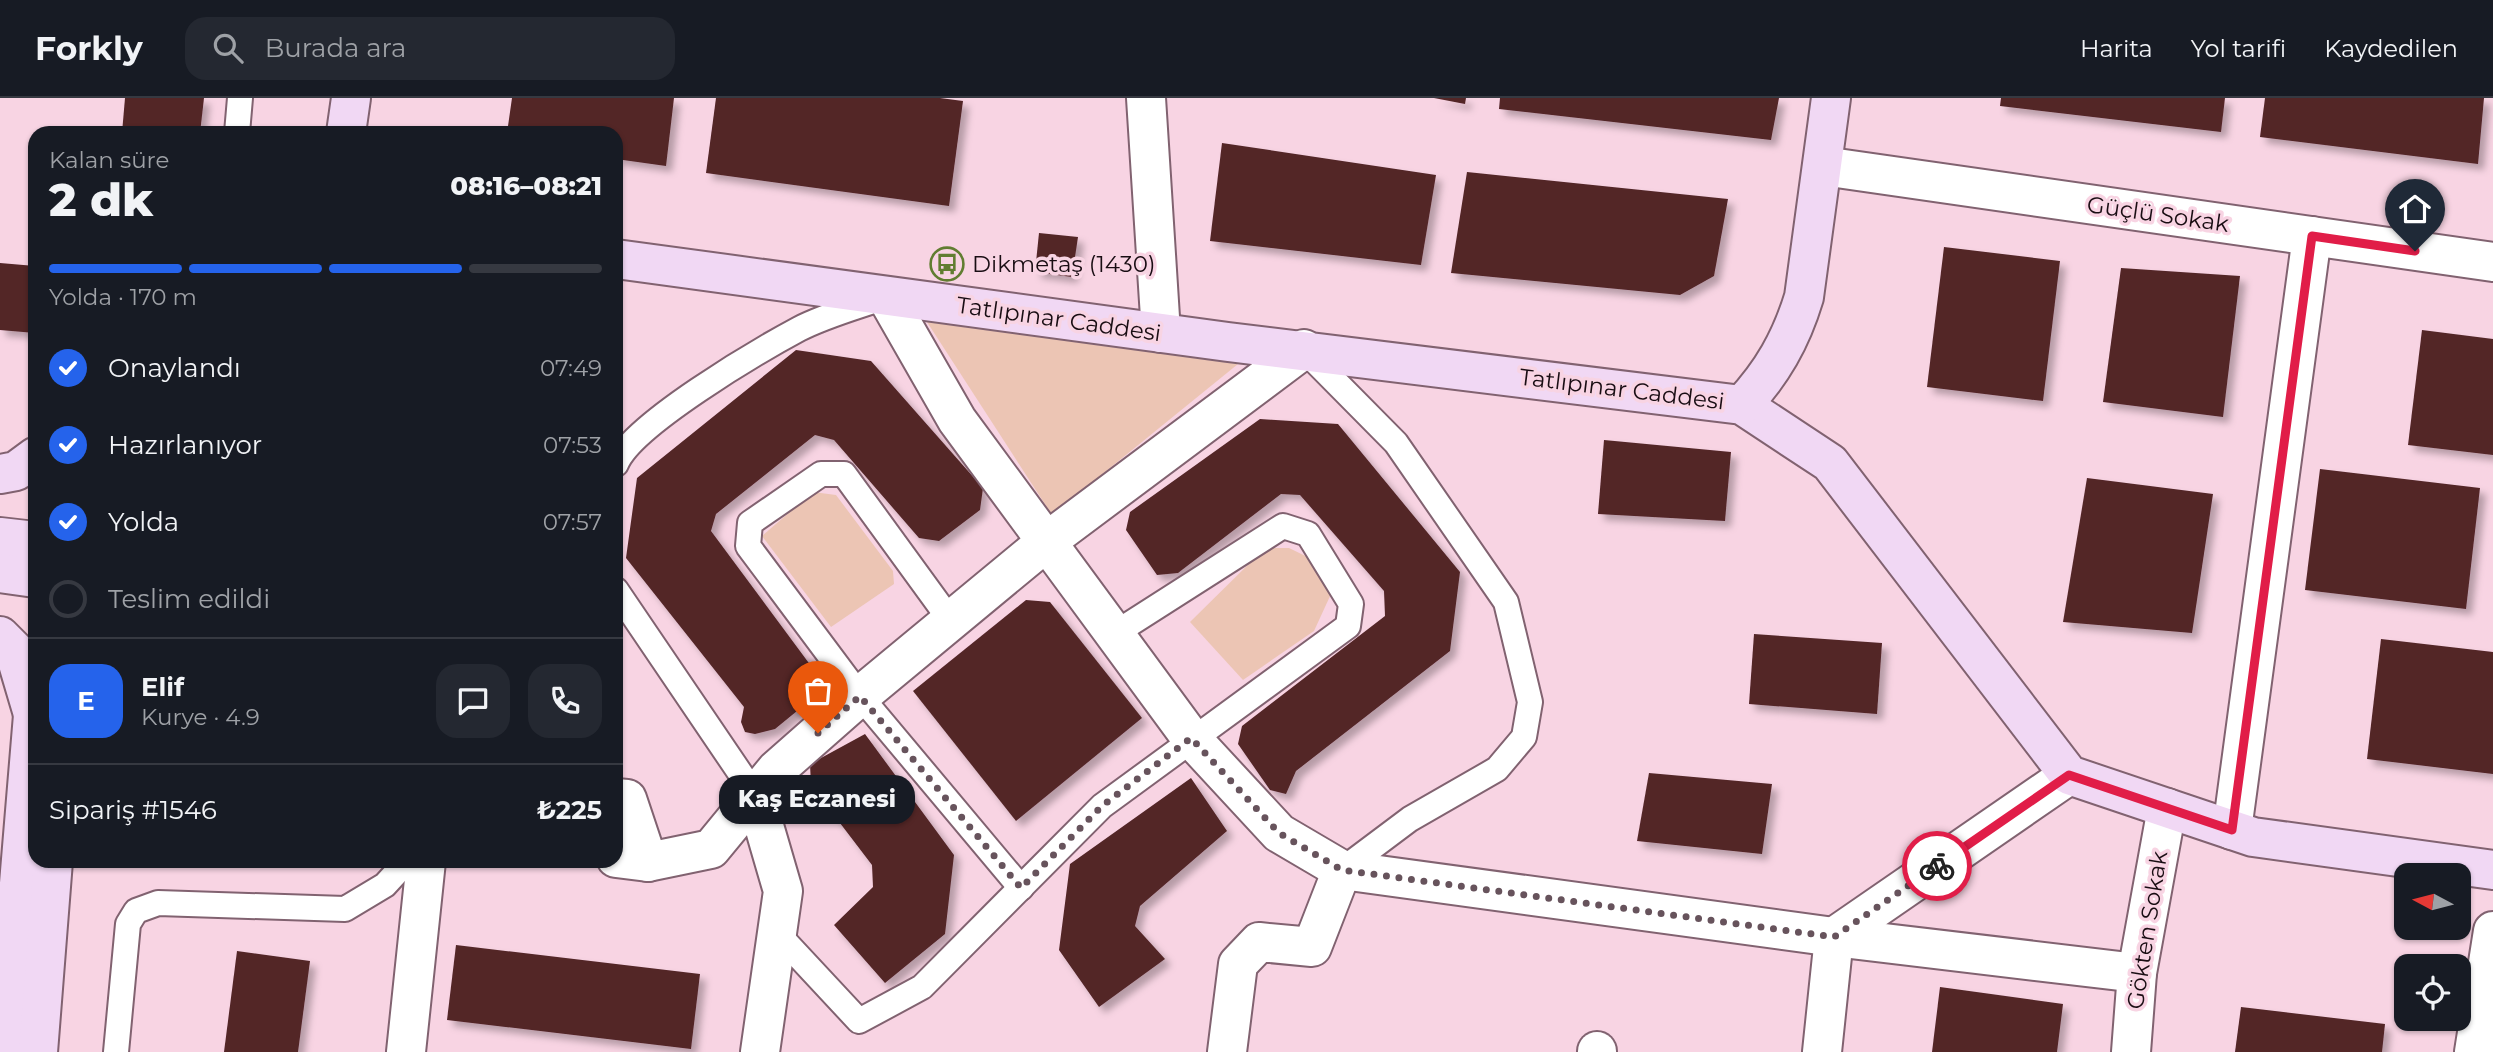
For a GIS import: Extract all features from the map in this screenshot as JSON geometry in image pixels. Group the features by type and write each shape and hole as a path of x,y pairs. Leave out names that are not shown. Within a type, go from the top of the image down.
{"street":[{"path":"347,126 351,98"},
{"path":"1146,98 1161,333"},
{"path":"1742,405 1762,384 1795,328 1810,267 1830,98"},
{"name":"Güçlü Sokak","path":"1823,166 2493,262"},
{"path":"2232,830 2312,236"},
{"name":"Tatlıpınar Caddesi","path":"623,260 1161,333 1742,405 1830,463 2069,775"},
{"path":"886,296 957,420 1191,738 1279,833 1342,870 1834,937 2137,973"},
{"path":"623,799 627,799 632,860 711,849 776,770 860,696 1046,542 1304,349"},
{"path":"0,474 16,471 28,462"},
{"path":"0,537 28,540"},
{"path":"0,573 28,578"},
{"path":"0,636 14,650 28,687"},
{"path":"1822,1052 1834,937 2069,775 2253,837 2493,870"},
{"path":"755,795 783,891 760,1052"},
{"name":"Gökten Sokak","path":"2131,1052 2137,973 2167,808"},
{"path":"5,1052 28,826"},
{"path":"38,1052 52,868"},
{"path":"406,1052 425,868"},
{"path":"1227,1052 1238,964 1259,942 1312,947 1342,870"},
{"path":"2474,1052 2493,931"}],"lane":[{"path":"238,126 240,98"},
{"path":"623,450 702,389 801,328 886,296"},
{"path":"1304,349 1396,443 1506,602 1530,702 1524,737 1497,769 1410,819 1342,870"},
{"path":"951,621 845,474 821,474 750,523 748,546 860,696 1021,888"},
{"path":"777,933 859,1021 922,987 1102,806 1191,738 1348,626 1351,604 1308,534 1283,526 1114,634"},
{"path":"623,600 755,795"},
{"path":"116,1052 128,925 136,911 158,904 345,909 385,885 401,868"}],"shaded area":[{"path":"927,322 1238,364 1052,515"},
{"path":"813,492 836,495 893,571 894,584 831,627 762,536"},
{"path":"1265,548 1289,548 1320,563 1331,594 1314,631 1243,680 1190,622"}],"building":[{"path":"125,98 204,98 201,126 123,126"},
{"path":"512,98 674,98 666,166 623,160 623,126 508,126"},
{"path":"716,98 940,98 963,101 949,206 706,173"},
{"path":"1434,98 1466,98 1465,104"},
{"path":"1500,98 1779,98 1771,140 1499,109"},
{"path":"2001,98 2225,98 2221,132 2000,106"},
{"path":"2265,98 2484,98 2478,164 2260,137"},
{"path":"1222,143 1436,175 1421,265 1210,241"},
{"path":"1467,172 1728,199 1714,276 1680,295 1451,273"},
{"path":"1039,233 1078,237 1072,277 1035,272"},
{"path":"1944,247 2060,261 2043,401 1927,387"},
{"path":"0,263 28,265 28,332 0,330"},
{"path":"2121,268 2240,276 2223,417 2103,402"},
{"path":"2422,330 2493,339 2493,455 2408,445"},
{"path":"796,350 871,361 983,488 980,510 939,541 919,538 834,440 815,435 716,514 711,531 814,670 819,693 775,729 755,734 745,732 741,722 744,707 626,558 637,478"},
{"path":"1260,419 1338,424 1460,572 1450,651 1296,771 1286,794 1270,790 1238,744 1242,726 1385,616 1384,591 1300,495 1281,494 1178,573 1157,575 1126,530 1130,512"},
{"path":"1604,440 1731,452 1725,521 1598,514"},
{"path":"2320,469 2480,488 2466,609 2305,590"},
{"path":"2087,478 2213,494 2192,633 2063,622"},
{"path":"1026,600 1050,602 1142,718 1016,821 913,691"},
{"path":"1754,634 1882,643 1877,714 1749,704"},
{"path":"2381,639 2493,652 2493,774 2367,759"},
{"path":"865,734 954,855 945,934 885,983 834,925 873,887 872,865 811,785 810,764"},
{"path":"1649,773 1772,784 1762,854 1637,841"},
{"path":"1191,778 1227,831 1140,906 1135,926 1165,959 1099,1007 1059,950 1070,864"},
{"path":"456,945 700,974 691,1049 447,1020"},
{"path":"237,951 310,961 298,1052 224,1052"},
{"path":"1940,987 2063,1004 2057,1052 1932,1052"},
{"path":"2241,1007 2385,1024 2382,1052 2235,1052"}],"way so far":[{"path":"818,733 860,696 1021,888 1102,806 1191,738 1279,833 1342,870 1834,937 1937,866"}],"place":[{"name":"Dikmetaş (1430)","path":"947,264"},
{"name":"Kaş Eczanesi","path":"818,733"}],"route":[{"path":"1937,866 2069,775 2232,830 2312,236 2415,251"}]}
